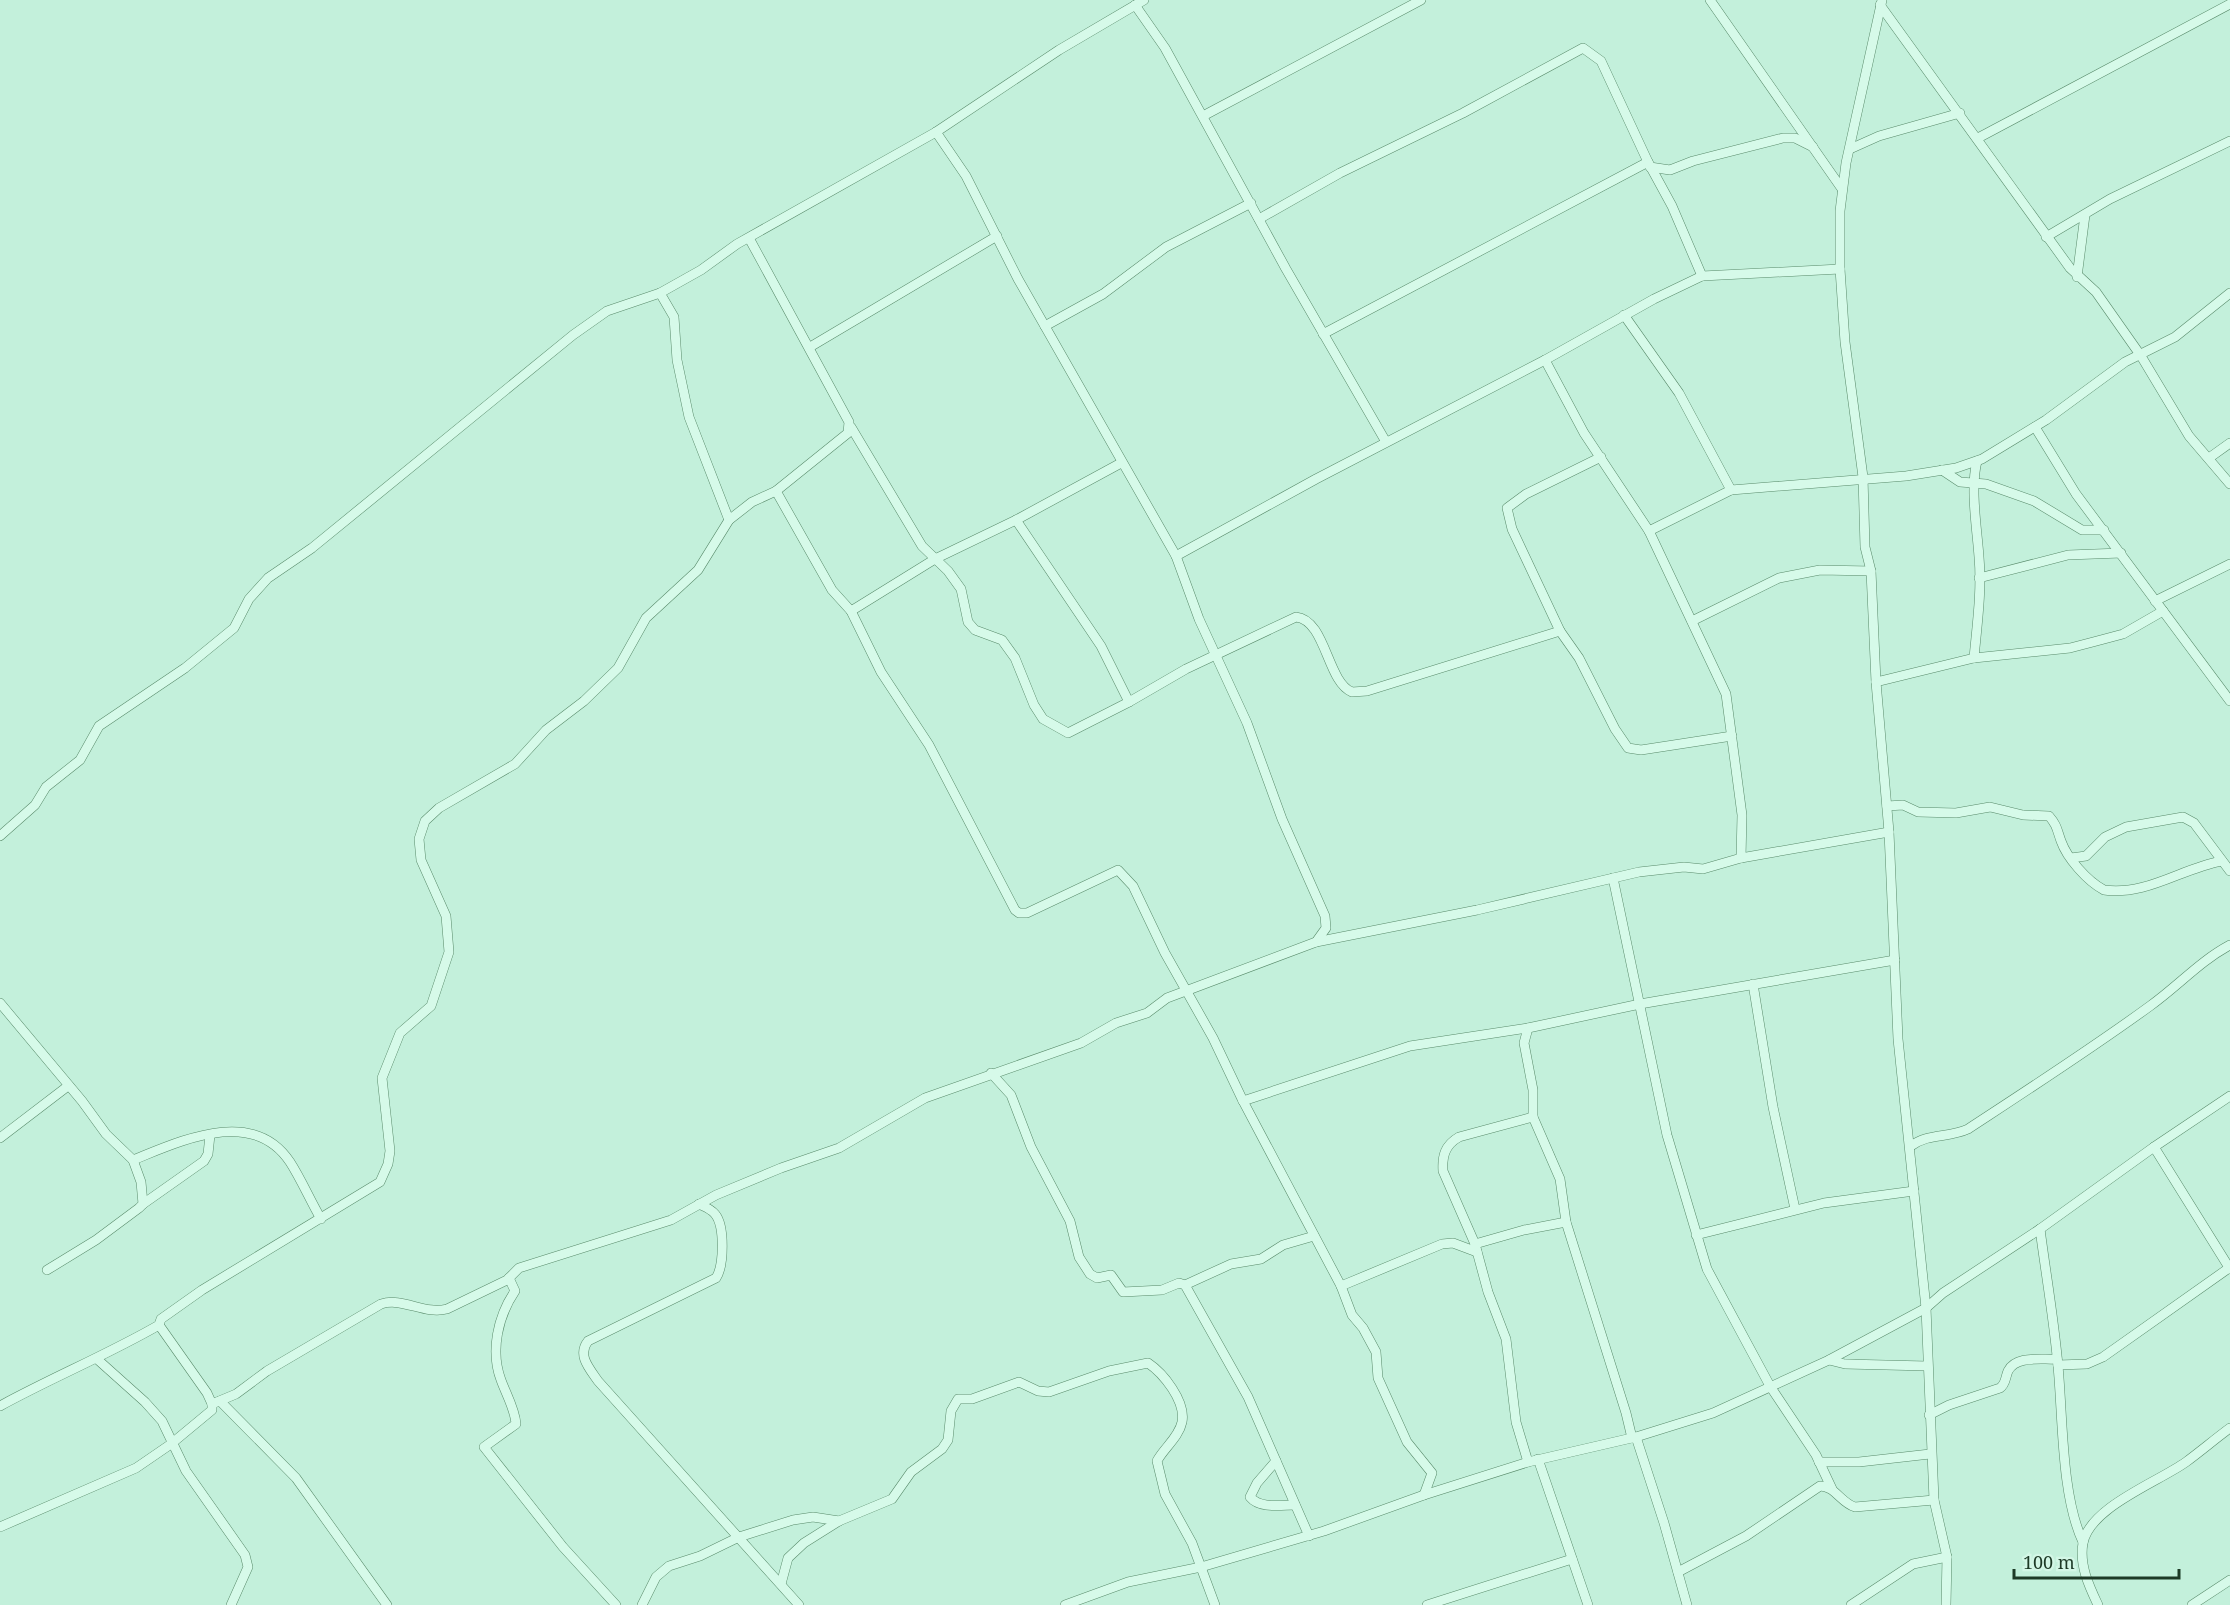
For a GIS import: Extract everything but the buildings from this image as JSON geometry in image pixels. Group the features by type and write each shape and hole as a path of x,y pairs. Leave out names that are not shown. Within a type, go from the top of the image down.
{"street":[{"path":"1203,116 1421,0"},
{"path":"1710,0 1842,189"},
{"path":"0,836 35,804 46,787 80,760 99,726 185,669 234,628 249,599 268,578 312,548 573,335 607,311 660,293 749,238 936,132 1059,50 1140,2 1323,334 1386,442"},
{"path":"1880,2 2046,237 2077,277 2096,292 2141,356 2189,436 2230,484"},
{"path":"1880,2 1842,189 1840,269 1845,342 1863,480 1865,548 1871,571 1876,682 1889,832 1890,902 1898,1039 1911,1146 1926,1308 1930,1454 1934,1500 1947,1557 1947,1605"},
{"path":"1978,138 2230,4"},
{"path":"1259,219 1340,173 1463,113 1583,48 1601,62 1649,164 1672,206 1702,276"},
{"path":"1850,148 1879,136 1960,113"},
{"path":"936,132 966,176 1045,326 1176,556 1215,655 1248,723 1282,819 1325,916 1326,928 1316,942"},
{"path":"1323,334 1649,164 1670,170 1694,161 1783,138 1795,138 1815,148"},
{"path":"2046,237 2129,190 2230,141"},
{"path":"1045,326 1103,294 1166,247 1251,203"},
{"path":"2077,277 2085,215"},
{"path":"810,347 997,236"},
{"path":"749,238 810,347 851,427 922,546 954,578 961,589 968,621 975,630 999,637 1005,643 1043,719 1068,733 1215,655 1291,619 1300,618 1314,629 1343,686 1358,693 1560,631"},
{"path":"1176,556 1386,442 1545,360 1624,315 1702,276 1840,269"},
{"path":"660,293 674,317 677,360 689,417 729,520"},
{"path":"1649,531 1731,490 1863,480 1942,470 1977,461 2035,427 2118,367 2175,337 2230,293"},
{"path":"1624,315 1679,393 1731,490"},
{"path":"1545,360 1584,433 1649,531 1726,694 1742,815 1741,858"},
{"path":"0,1406 82,1363 97,1359 159,1325 170,1311 194,1295 380,1182 385,1174 390,1151 382,1078 400,1033 432,1006 449,952 446,916 421,860 419,839 425,821 439,808 515,764 546,730 618,668 646,618 698,570 729,520 752,502 776,491 844,438 851,427"},
{"path":"2035,427 2076,494 2230,701"},
{"path":"2210,458 2230,443"},
{"path":"1601,457 1526,494 1507,508 1512,529 1560,631 1579,658 1615,729 1628,748 1641,750 1732,736"},
{"path":"1974,658 1979,578 1973,483 1977,461"},
{"path":"851,611 935,560 1016,520 1121,463"},
{"path":"1942,470 1960,482 1986,484 2034,501 2082,530 2104,530"},
{"path":"776,491 832,590 851,611 881,672 951,783 1015,910 1018,913 1027,913 1115,871 1120,871 1133,886 1186,993 1213,1038 1243,1101 1341,1286 1352,1315 1363,1328 1376,1352 1378,1378 1407,1442 1432,1473 1424,1494"},
{"path":"1016,520 1101,646 1129,702"},
{"path":"1979,578 2068,555 2121,553"},
{"path":"2155,601 2230,564"},
{"path":"1692,621 1779,578 1820,570 1871,571"},
{"path":"1876,682 1974,658 2078,646 2123,634 2163,611"},
{"path":"1887,806 1903,805 1918,812 1956,813 1990,807 2023,815 2049,816 2058,827 2070,858 2099,887 2112,891 2157,884 2222,861"},
{"path":"2070,858 2086,856 2105,837 2116,831 2183,817 2194,823 2230,871"},
{"path":"0,1527 136,1468 171,1444 212,1410 216,1402 381,1304 395,1302 437,1312 459,1304 509,1278 519,1268 657,1225 781,1168 839,1148 890,1116 925,1098 1080,1043 1116,1023 1148,1013 1167,998 1186,993 1316,942 1477,910 1613,878 1684,867 1703,869 1741,858 1889,832"},
{"path":"1613,878 1667,1135 1707,1269 1770,1386 1820,1462 1832,1489 1847,1505 1855,1507 1934,1500"},
{"path":"1911,1146 1921,1138 1954,1134 1968,1129 2131,1019 2182,982 2206,958 2230,945"},
{"path":"1243,1101 1410,1046 1528,1028 1640,1004 1895,960"},
{"path":"1753,984 1773,1107 1795,1209"},
{"path":"0,1003 116,1146 134,1160 141,1182 143,1204"},
{"path":"1528,1028 1524,1043 1533,1090 1533,1116 1560,1179 1566,1222 1687,1605"},
{"path":"991,1073 1011,1095 1031,1147 1070,1221 1079,1257 1090,1274 1097,1278 1110,1275 1115,1277 1123,1292 1162,1290 1179,1283 1185,1285 1238,1376 1309,1536"},
{"path":"0,1138 68,1086"},
{"path":"1065,1605 1120,1584 1201,1567 1309,1536 1424,1494 1528,1461 1634,1437 1713,1413 1829,1360 1926,1308 1943,1293 2040,1229 2154,1147 2230,1096"},
{"path":"1528,1461 1516,1422 1506,1339 1488,1292 1476,1248 1443,1172 1444,1154 1451,1142 1476,1130 1533,1116"},
{"path":"134,1160 164,1148 234,1130 259,1135 273,1144 289,1161 321,1218"},
{"path":"47,1270 112,1230 143,1204 204,1161 208,1154 210,1135"},
{"path":"1929,1415 1948,1405 2000,1388 2004,1385 2012,1365 2018,1361 2086,1364 2103,1357 2230,1268 2154,1147"},
{"path":"1696,1235 1795,1209 1914,1191"},
{"path":"699,1204 713,1212 720,1224 722,1242 716,1278 588,1341 583,1350 584,1359 598,1381 799,1605"},
{"path":"1453,1243 1476,1248 1524,1230 1566,1222"},
{"path":"1341,1286 1426,1249 1453,1243 1462,1237 1468,1228"},
{"path":"2040,1229 2058,1362 2070,1489 2076,1527 2083,1542 2083,1568 2098,1605"},
{"path":"1185,1285 1231,1264 1261,1259 1283,1245 1314,1236"},
{"path":"509,1278 514,1291 501,1318 497,1343 499,1377 515,1414 516,1424 484,1447 563,1547 616,1605"},
{"path":"159,1325 216,1402 296,1478 387,1605"},
{"path":"97,1359 156,1413 168,1431 171,1444 186,1471 248,1560 248,1567 231,1605"},
{"path":"1829,1360 1853,1364 1905,1363 1927,1366"},
{"path":"781,1584 788,1558 804,1543 839,1521 892,1500 911,1472 942,1449 948,1440 950,1417 958,1399 972,1399 1019,1382 1038,1391 1049,1392 1109,1371 1148,1363 1157,1369 1179,1402 1182,1421 1175,1436 1160,1455 1157,1468 1165,1494 1201,1567 1215,1605"},
{"path":"2083,1542 2091,1526 2107,1511 2186,1462 2230,1428"},
{"path":"1820,1462 1851,1463 1930,1454"},
{"path":"1538,1459 1588,1605"},
{"path":"1276,1461 1257,1483 1250,1497 1266,1505 1295,1505"},
{"path":"1678,1572 1746,1536 1815,1488 1826,1486 1832,1489"},
{"path":"642,1605 662,1570 739,1537 803,1518 839,1521"},
{"path":"1851,1605 1881,1583 1913,1564 1947,1557"},
{"path":"1427,1605 1572,1559"},
{"path":"2192,1605 2230,1580"}]}
